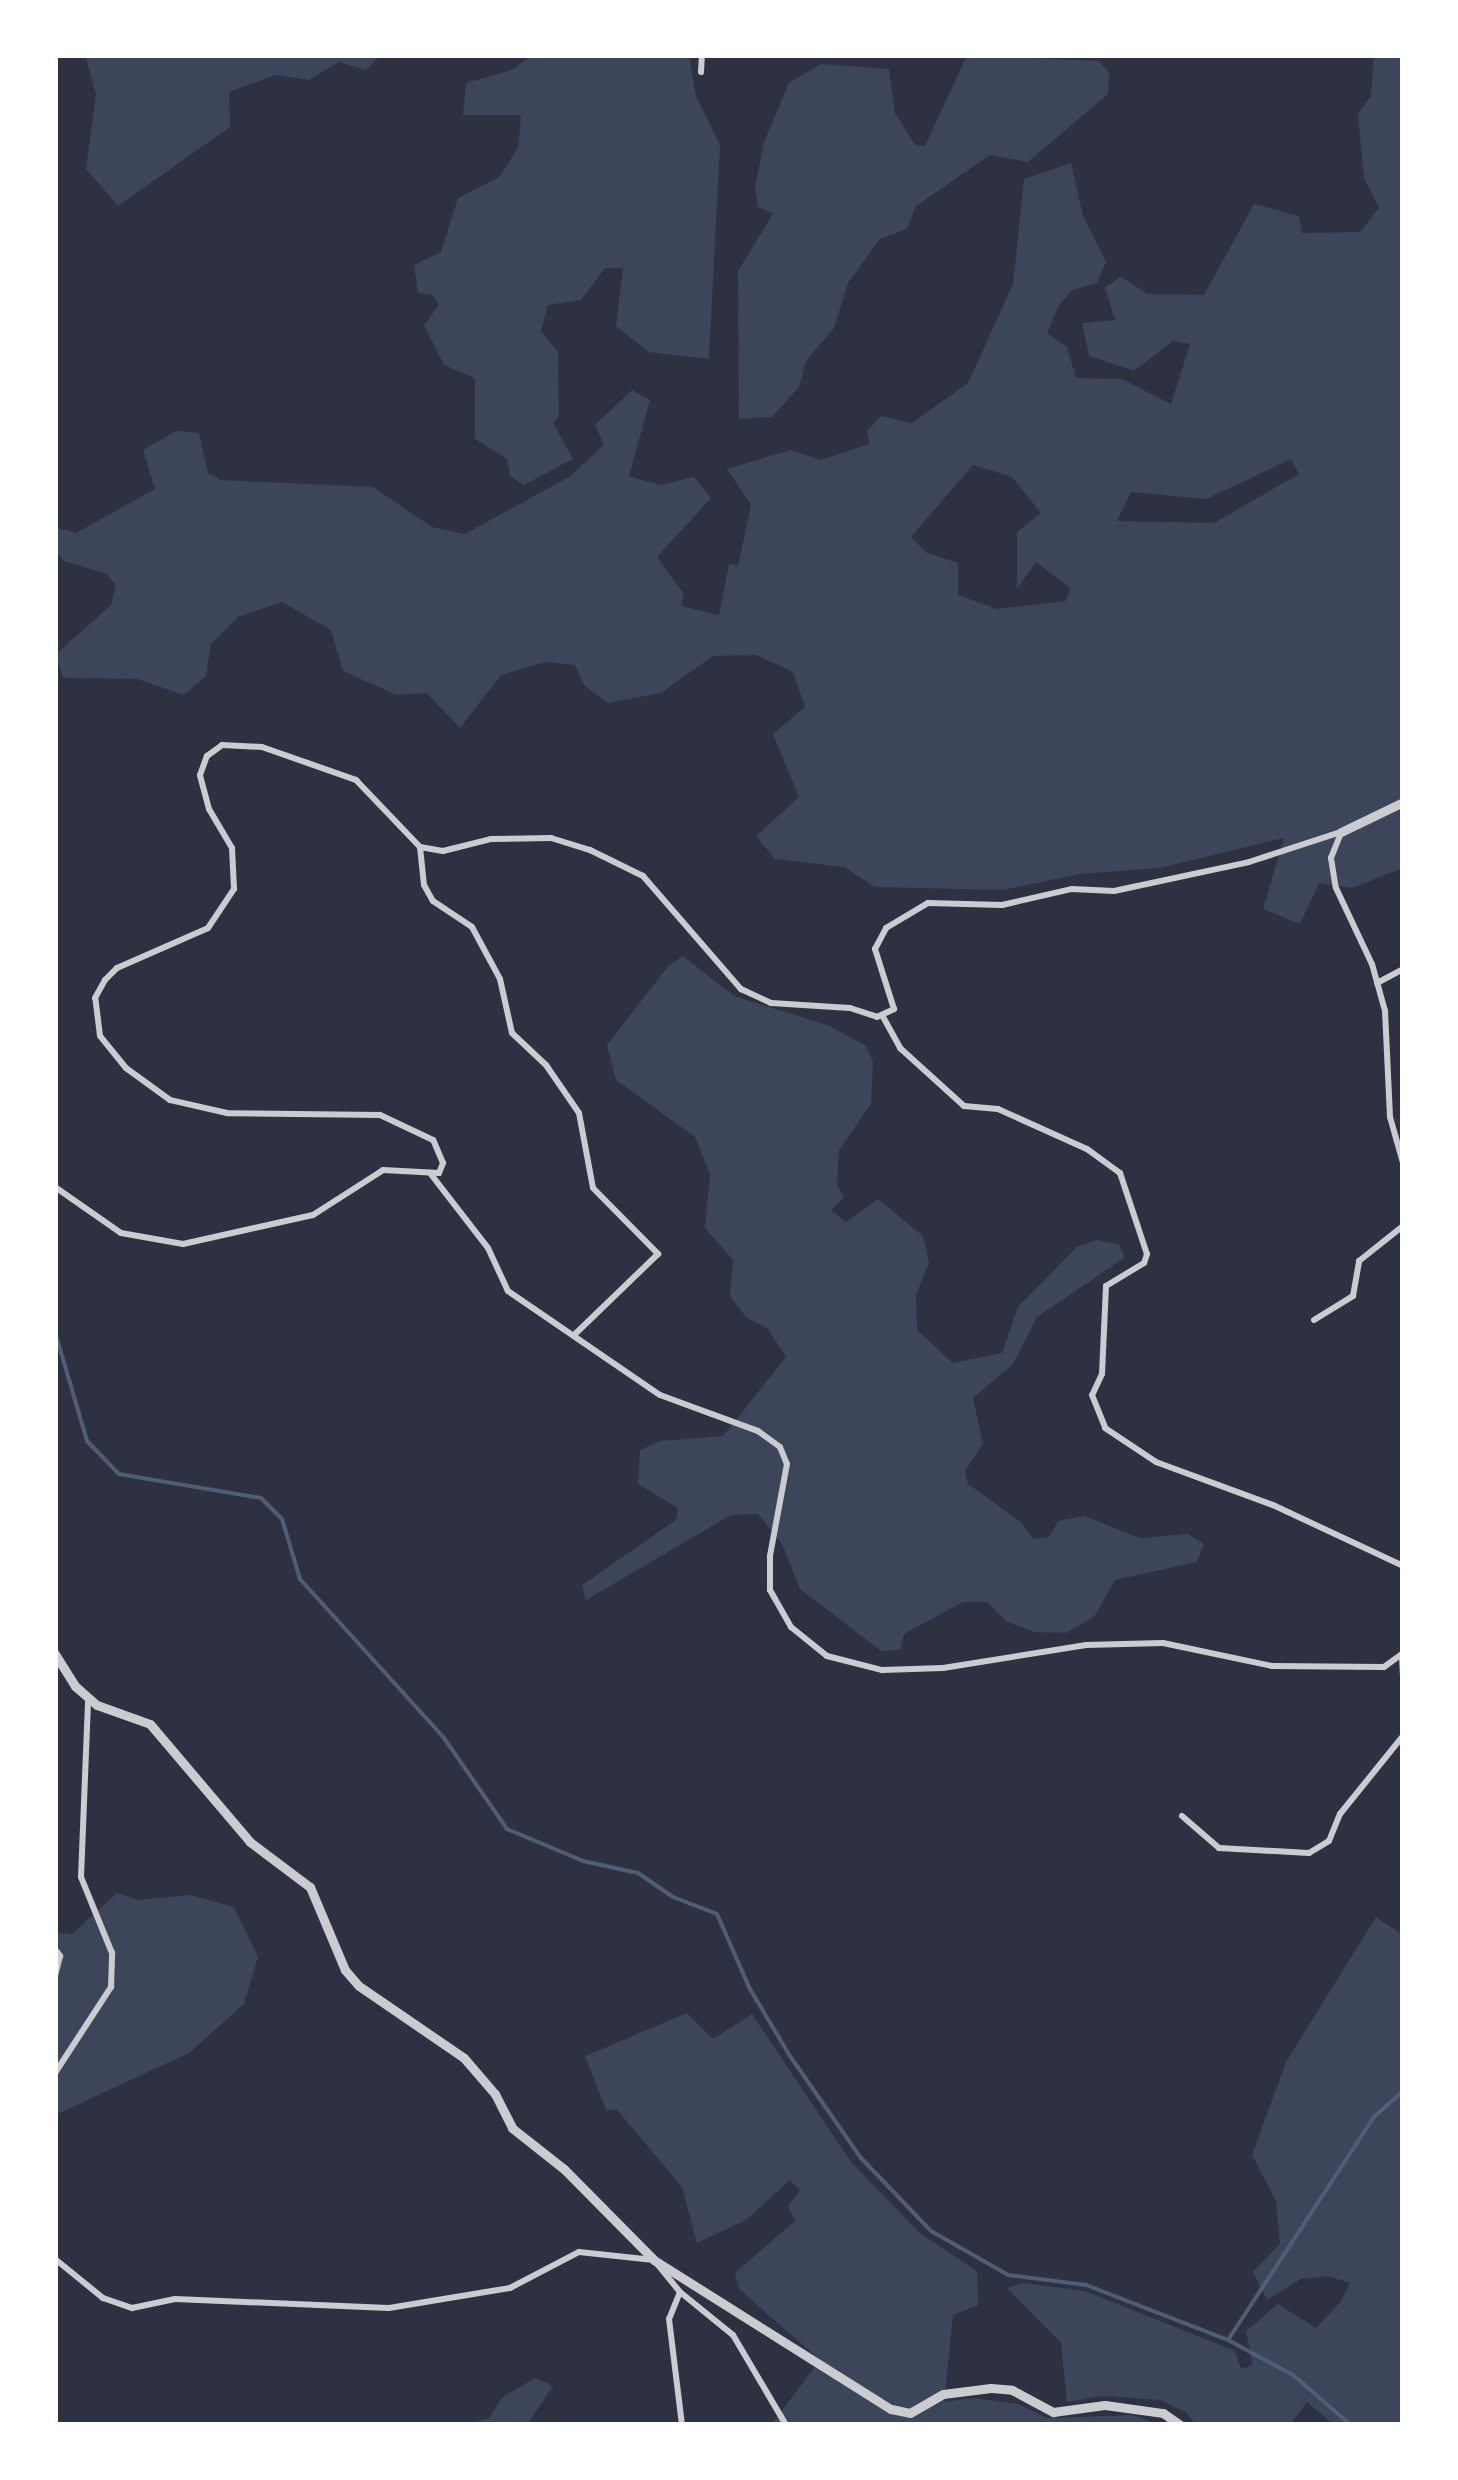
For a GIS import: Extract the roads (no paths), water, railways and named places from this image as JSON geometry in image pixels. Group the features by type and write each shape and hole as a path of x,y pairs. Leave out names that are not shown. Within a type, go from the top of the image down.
{"street":[{"path":"701,72 702,55"},
{"path":"55,1186 121,1233 183,1244 313,1215 382,1170 439,1173 443,1163 433,1140 380,1115 227,1113 170,1100 126,1068 94,1021 94,998 117,968 208,928 234,889 232,848 209,809 200,775 207,756 222,745 262,747 356,780 420,847 443,851 491,840 552,838 590,850 643,876 742,990 799,1008 882,1015 894,1009 876,950 886,928 928,903 1002,905 1072,889 1114,891 1249,862 1341,832 1403,802"},
{"path":"1341,832 1332,858 1336,888 1378,983 1390,1116 1403,1163"},
{"path":"420,847 424,885 433,901 472,927 500,979 512,1034 546,1065 580,1113 593,1188 658,1254 574,1335"},
{"path":"1378,983 1403,969"},
{"path":"882,1015 900,1048 964,1106 998,1109 1087,1149 1120,1174 1147,1254 1144,1263 1106,1286 1102,1374 1092,1395 1105,1428 1156,1462 1288,1512 1403,1566"},
{"path":"430,1174 488,1248 508,1291 660,1395 758,1431 780,1448 787,1464 770,1556 770,1590 791,1627 827,1656 882,1670 943,1668 1086,1644 1163,1643 1272,1666 1384,1667 1402,1655"},
{"path":"1314,1320 1353,1296 1359,1261 1403,1226"},
{"path":"55,1654 88,1698 150,1724 250,1842 310,1887 345,1970 359,1986 464,2058 495,2094 512,2128 564,2169 654,2260 680,2292 733,2335 786,2425"},
{"path":"1402,1655 1403,1676"},
{"path":"55,2073 111,1986 112,1953 82,1878 88,1698"},
{"path":"1182,1816 1220,1848 1309,1854 1330,1842 1340,1814 1403,1736"},
{"path":"55,1949 60,1956 55,1976"},
{"path":"55,2260 102,2298 132,2308 175,2299 390,2308 510,2288 579,2252 654,2260 890,2409 910,2413 943,2394 992,2388 1012,2390 1054,2412 1105,2405 1163,2413 1180,2425"},
{"path":"680,2292 669,2320 682,2425"}],"waterway":[{"path":"55,1332 87,1441 119,1474 261,1498 282,1519 300,1579 444,1738 507,1829 583,1861 638,1873 673,1897 717,1914 750,1989 790,2056 861,2158 931,2231 1008,2275 1086,2285 1228,2340 1293,2375 1351,2425"},
{"path":"1228,2340 1374,2117 1403,2091"}]}
